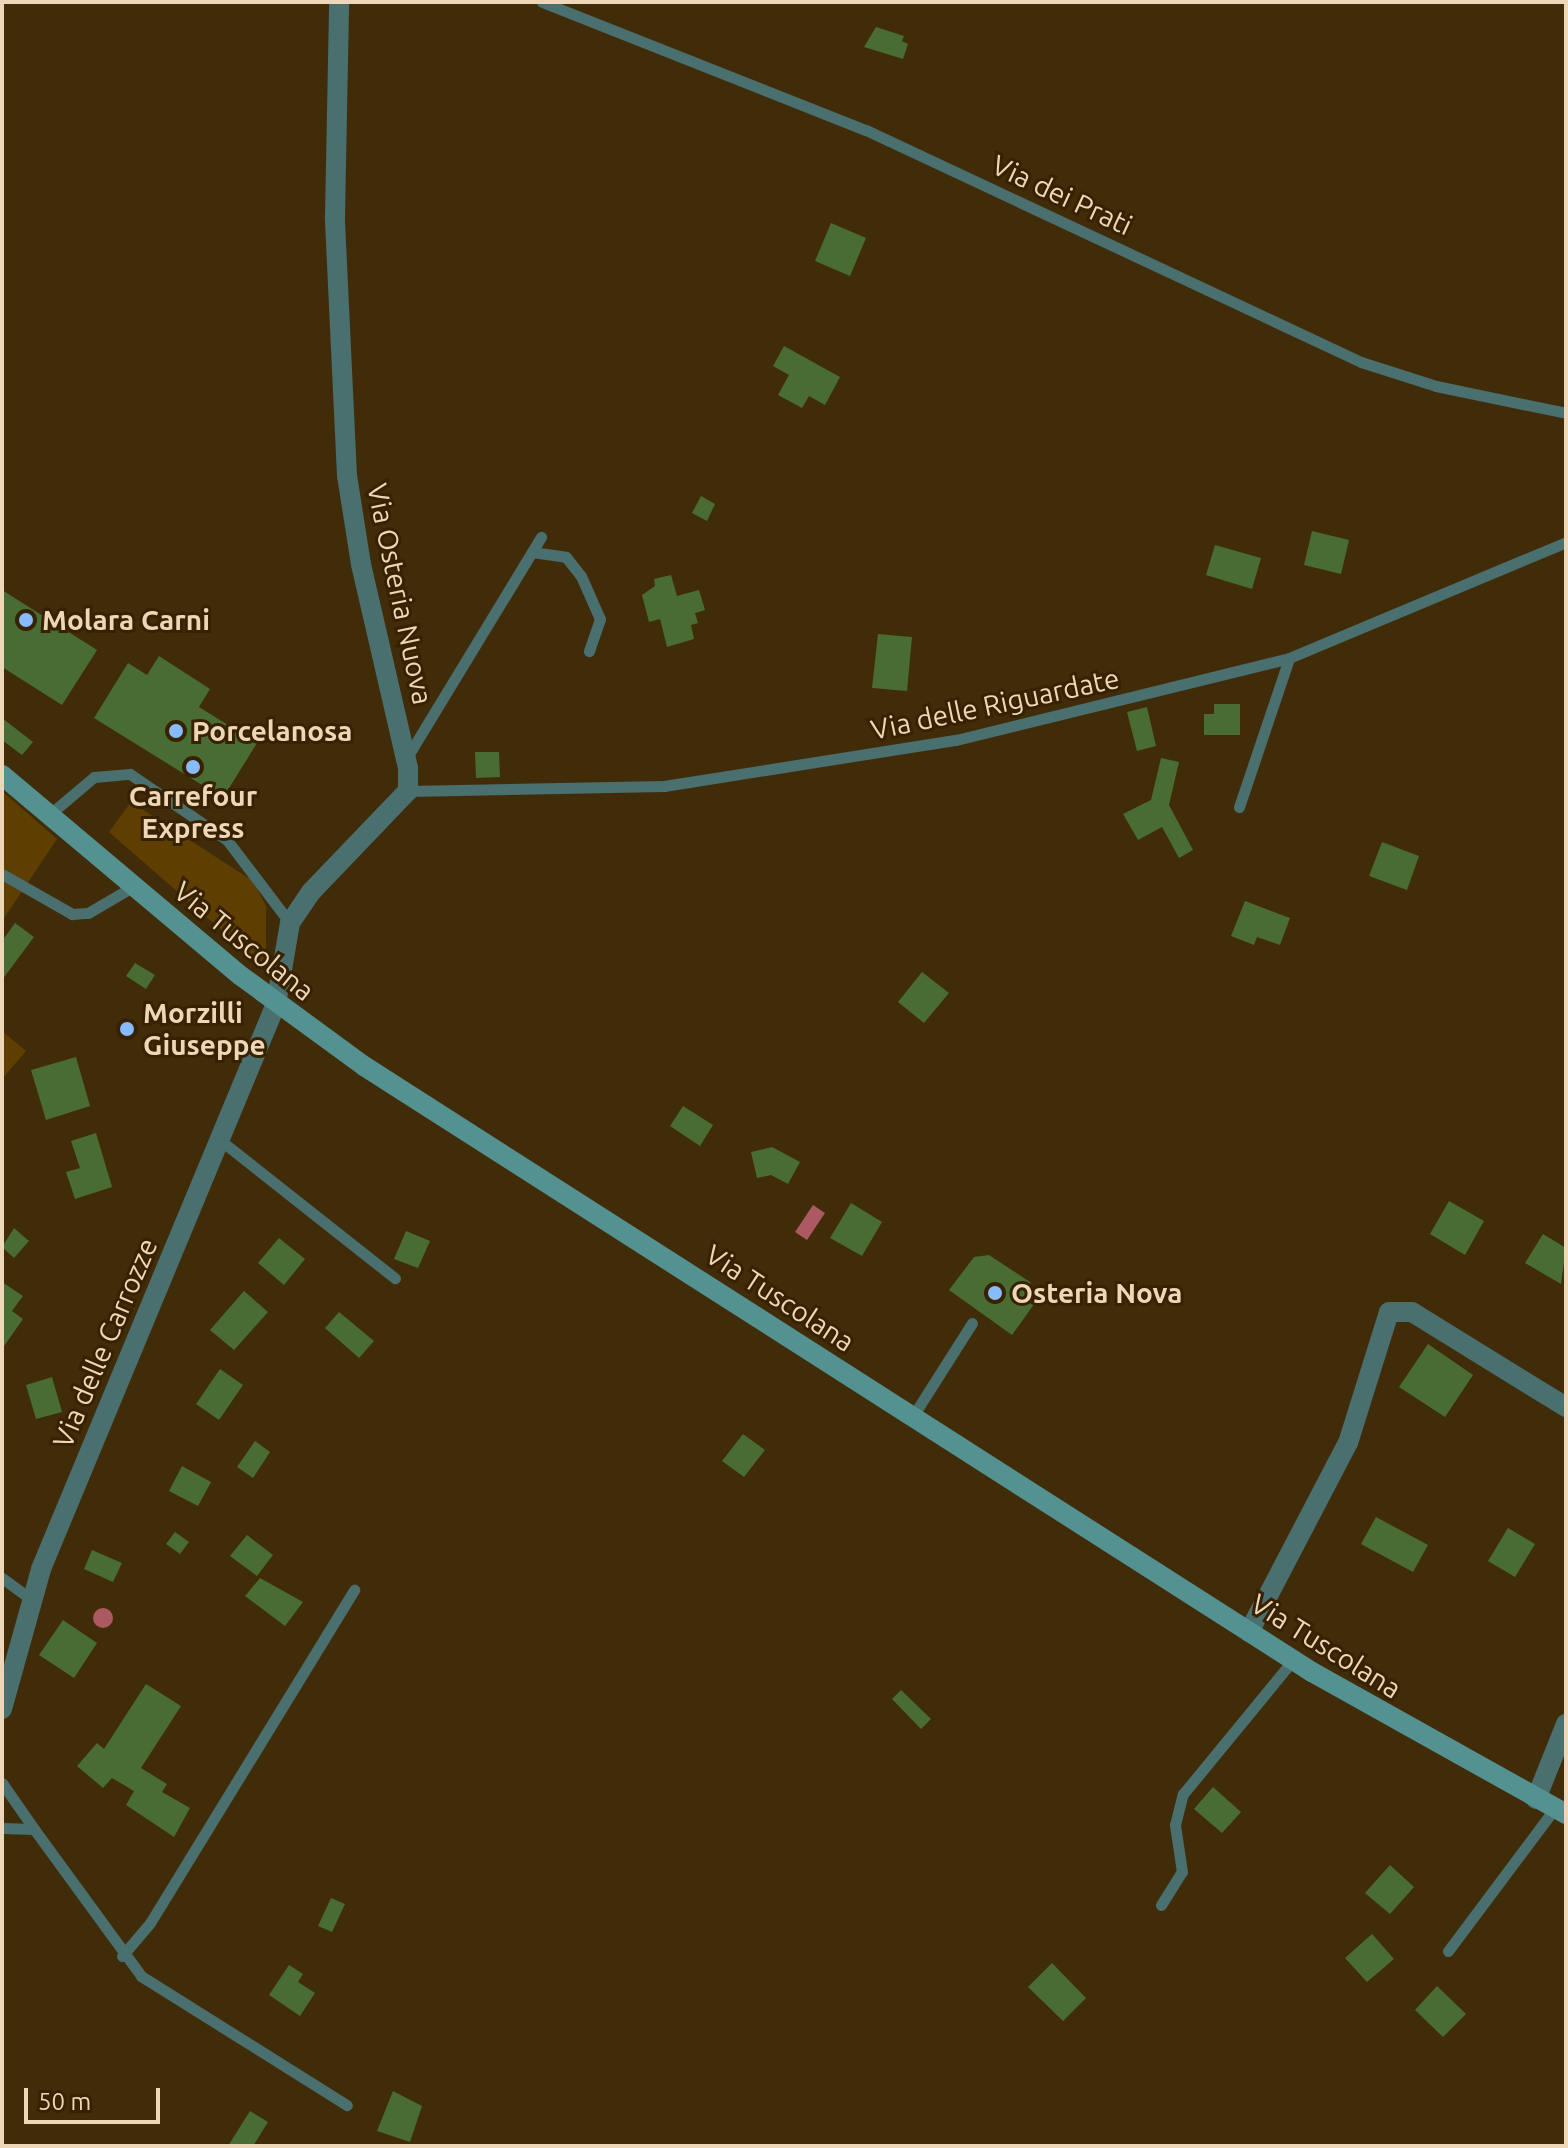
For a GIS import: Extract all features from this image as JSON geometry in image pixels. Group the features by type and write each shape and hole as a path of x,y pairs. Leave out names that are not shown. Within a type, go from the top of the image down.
{"main road":[{"name":"Via Tuscolana","path":"2,775 276,1004 425,1106 1293,1660 1553,1807"}],"street":[{"name":"Via Osteria Nuova","path":"339,2 335,217 347,476 359,556 406,759 408,791"},
{"path":"276,1004 290,923 311,892 408,791"},
{"name":"Via delle Carrozze","path":"2,1709 30,1598 276,1004"},
{"path":"1249,1632 1348,1443 1389,1312 1412,1312 1566,1407"},
{"path":"1553,1807 1566,1724"}],"lane":[{"name":"Via dei Prati","path":"542,2 879,136 1361,362 1436,386 1566,413"},
{"path":"406,759 541,537"},
{"name":"Via delle Riguardate","path":"408,791 640,788 786,770 989,733 1289,658 1566,542"},
{"path":"532,552 566,557 581,576 600,619 589,651"},
{"path":"1239,807 1289,658"},
{"path":"49,815 94,777 130,774 227,840 290,923"},
{"path":"2,874 72,914 88,913 134,886"},
{"path":"220,1140 395,1278"},
{"path":"913,1416 972,1323"},
{"path":"2,1578 30,1598"},
{"path":"122,1956 150,1923 354,1590"},
{"path":"1161,1905 1182,1872 1175,1825 1183,1794 1293,1660"},
{"path":"2,1783 122,1956 154,1986 347,2105"},
{"path":"1448,1951 1553,1807"},
{"path":"2,1828 34,1829"}],"shaded area":[{"path":"2,791 57,839 2,921"},
{"path":"131,802 253,881 266,906 266,969 109,832"},
{"path":"2,1031 26,1051 2,1079"},
{"path":"813,1205 825,1213 807,1240 795,1232"},
{"path":"103,1608 110,1611 113,1618 110,1625 103,1628 96,1625 93,1618 96,1611"}],"building":[{"path":"876,27 904,36 902,41 908,44 903,59 864,47"},
{"path":"831,223 866,238 850,276 815,261"},
{"path":"784,346 840,377 825,405 809,396 802,408 778,395 789,375 773,366"},
{"path":"701,496 715,504 707,521 692,513"},
{"path":"1312,531 1349,540 1341,574 1304,565"},
{"path":"1215,545 1261,558 1252,589 1206,575"},
{"path":"671,575 677,596 699,590 705,610 695,613 698,623 691,625 694,639 667,647 660,619 649,622 642,595 655,586 654,579"},
{"name":"Molara Carni","path":"2,590 97,650 62,705 2,667"},
{"path":"878,634 912,637 907,691 872,688"},
{"name":"Porcelanosa","path":"159,656 210,689 199,707 257,743 223,798 94,718 128,663 147,675"},
{"path":"1214,704 1240,704 1240,735 1204,735 1204,714 1214,714"},
{"path":"1147,707 1156,746 1137,751 1127,712"},
{"path":"2,718 33,742 22,755 2,740"},
{"path":"475,752 499,752 500,777 476,778"},
{"path":"1161,758 1179,762 1169,805 1193,850 1179,858 1162,827 1138,840 1123,814 1151,800"},
{"path":"1382,842 1419,856 1407,890 1369,876"},
{"path":"1245,901 1290,918 1280,945 1257,937 1254,945 1231,936"},
{"path":"15,923 34,937 2,980 2,941"},
{"path":"135,963 155,975 146,989 126,976"},
{"path":"922,972 949,993 924,1023 898,1002"},
{"path":"76,1057 90,1106 46,1120 31,1070"},
{"path":"683,1106 713,1125 700,1146 670,1126"},
{"path":"96,1133 112,1187 75,1199 66,1172 80,1168 71,1141"},
{"path":"772,1147 800,1162 788,1184 771,1175 757,1178 751,1152"},
{"path":"1449,1201 1484,1221 1465,1255 1430,1234"},
{"path":"851,1203 882,1222 862,1256 830,1238"},
{"path":"14,1228 29,1241 14,1258 2,1247"},
{"path":"406,1231 430,1241 418,1268 394,1259"},
{"path":"1543,1234 1566,1248 1561,1284 1525,1263"},
{"path":"279,1238 305,1259 284,1285 258,1263"},
{"path":"989,1255 1030,1282 1037,1300 1012,1335 949,1290 974,1257"},
{"path":"2,1282 23,1296 12,1311 23,1319 2,1349"},
{"path":"244,1291 268,1312 234,1350 210,1330"},
{"path":"339,1312 374,1341 359,1358 325,1328"},
{"path":"1428,1344 1473,1375 1445,1417 1399,1387"},
{"path":"220,1369 243,1385 219,1420 196,1404"},
{"path":"52,1377 62,1412 36,1419 26,1385"},
{"path":"743,1434 765,1450 744,1477 722,1461"},
{"path":"255,1441 270,1452 253,1478 237,1467"},
{"path":"182,1466 211,1482 198,1506 169,1491"},
{"path":"1376,1517 1428,1545 1413,1572 1361,1544"},
{"path":"1508,1528 1535,1544 1515,1577 1488,1561"},
{"path":"175,1532 189,1542 180,1554 166,1544"},
{"path":"247,1535 273,1555 257,1576 230,1556"},
{"path":"92,1550 122,1563 113,1582 84,1569"},
{"path":"260,1578 303,1602 285,1626 245,1596"},
{"path":"63,1620 97,1643 74,1678 39,1655"},
{"path":"146,1684 181,1706 141,1768 167,1784 162,1792 190,1808 174,1837 126,1805 134,1791 112,1778 103,1788 77,1766 97,1743 104,1749"},
{"path":"901,1690 931,1719 921,1729 892,1699"},
{"path":"1213,1787 1241,1812 1222,1833 1194,1809"},
{"path":"1390,1865 1414,1887 1390,1914 1365,1893"},
{"path":"331,1898 345,1904 332,1932 318,1926"},
{"path":"1372,1934 1394,1959 1367,1982 1345,1958"},
{"path":"1052,1963 1086,1998 1063,2021 1028,1987"},
{"path":"289,1965 303,1974 298,1982 315,1993 300,2016 269,1995"},
{"path":"1437,1986 1466,2014 1443,2037 1415,2010"},
{"path":"393,2091 422,2106 410,2142 377,2131"},
{"path":"250,2111 268,2122 253,2146 228,2146"}],"place":[{"name":"Molara Carni","path":"26,620"},
{"name":"Porcelanosa","path":"176,731"},
{"name":"Carrefour Express","path":"193,767"},
{"name":"Morzilli Giuseppe","path":"127,1029"},
{"name":"Osteria Nova","path":"995,1293"}]}
